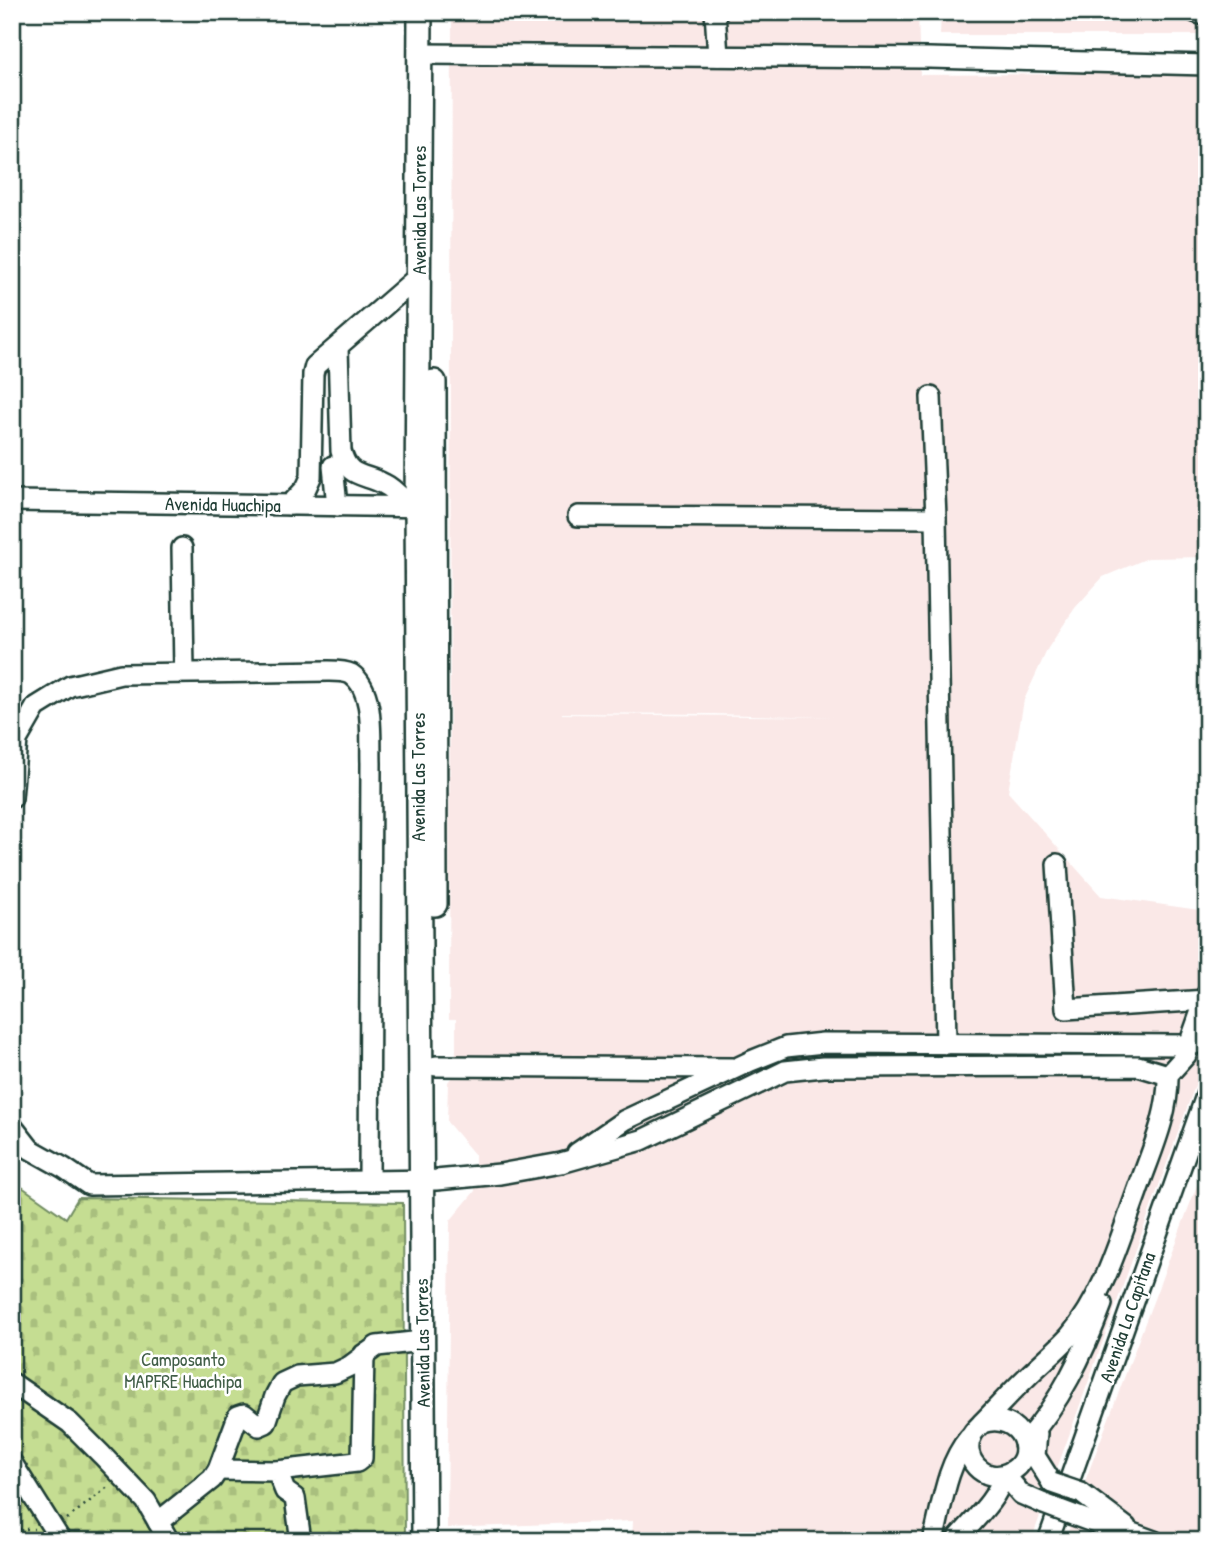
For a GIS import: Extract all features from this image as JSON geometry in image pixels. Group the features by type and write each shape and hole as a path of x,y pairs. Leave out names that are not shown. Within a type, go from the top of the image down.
{"main road":[{"name":"Avenida Las Torres","path":"420,12 428,54 420,507 436,1066 422,1341 424,1541"},
{"name":"Avenida Las Torres","path":"435,12 428,54 419,276 429,1180 440,1541"}],"street":[{"path":"715,12 718,56"},
{"path":"428,54 929,58 1207,65"},
{"path":"290,505 306,488 311,477 313,374 320,360 338,348 419,276"},
{"path":"337,506 341,451 338,348"},
{"path":"931,397 936,518 946,1044"},
{"path":"313,466 340,466 387,485 420,507"},
{"name":"Avenida Huachipa","path":"12,501 420,507"},
{"path":"578,516 936,518"},
{"path":"182,548 184,672"},
{"path":"12,798 17,740 36,707 70,686 121,674 184,672 348,672 361,683 368,705 371,763 369,1181"},
{"path":"933,1541 948,1483 961,1447 993,1410 1069,1337 1086,1314 1109,1269 1161,1127 1168,1093 1168,1075 1198,1043 1206,998 1066,1009 1057,864"},
{"path":"561,1163 625,1120 786,1047 823,1043 1198,1043"},
{"path":"436,1066 736,1068"},
{"path":"12,1126 30,1149 89,1185 429,1180 500,1174 561,1163 642,1140 785,1071 823,1067 1138,1066 1168,1075"},
{"name":"Avenida La Capitana","path":"1048,1541 1207,1093"},
{"path":"1109,1269 1101,1305 1083,1351 1063,1390 1038,1428 1028,1448 1022,1460 1018,1467 1004,1475 993,1476 974,1465 969,1456 968,1445 977,1429 1000,1420 1008,1423 1021,1435 1028,1448 1052,1483 1081,1493 1132,1533 1154,1541"},
{"path":"158,1522 212,1479 218,1470 238,1416 244,1414 259,1426 263,1426 282,1384 298,1376 335,1373 350,1366 377,1346 422,1341"},
{"path":"218,1470 277,1471 358,1462 362,1458 364,1354"},
{"path":"12,1383 70,1423 146,1501 169,1541"},
{"path":"12,1463 56,1533"},
{"path":"277,1471 285,1491 295,1498 301,1541"},
{"path":"1004,1475 1021,1494 1038,1502 1123,1533 1132,1533"},
{"path":"956,1541 984,1510 1000,1487 1004,1475"},
{"path":"984,1510 1009,1501 1038,1502"}],"path":[{"path":"12,1529 56,1533 68,1519 121,1475"}],"shaded area":[{"path":"452,12 918,12 920,75 1207,73 1207,557 1148,558 1103,577 1075,608 1048,648 1024,700 1008,792 1101,896 1199,910 1204,929 1207,930 1207,1052 1031,1541 632,1541 633,1521 447,1528 450,1221 475,1191 475,1155 447,1122 448,1082 455,1073 456,1048 456,1019 449,1019","holes":["562,713 713,714 836,717"]},
{"path":"941,12 1207,12 1207,35 940,35"},
{"path":"1207,1159 1207,1541 1065,1541 1087,1476"}],"green space":[{"name":"Camposanto MAPFRE Huachipa","path":"12,1180 66,1218 78,1198 403,1203 405,1541 12,1541"}]}
